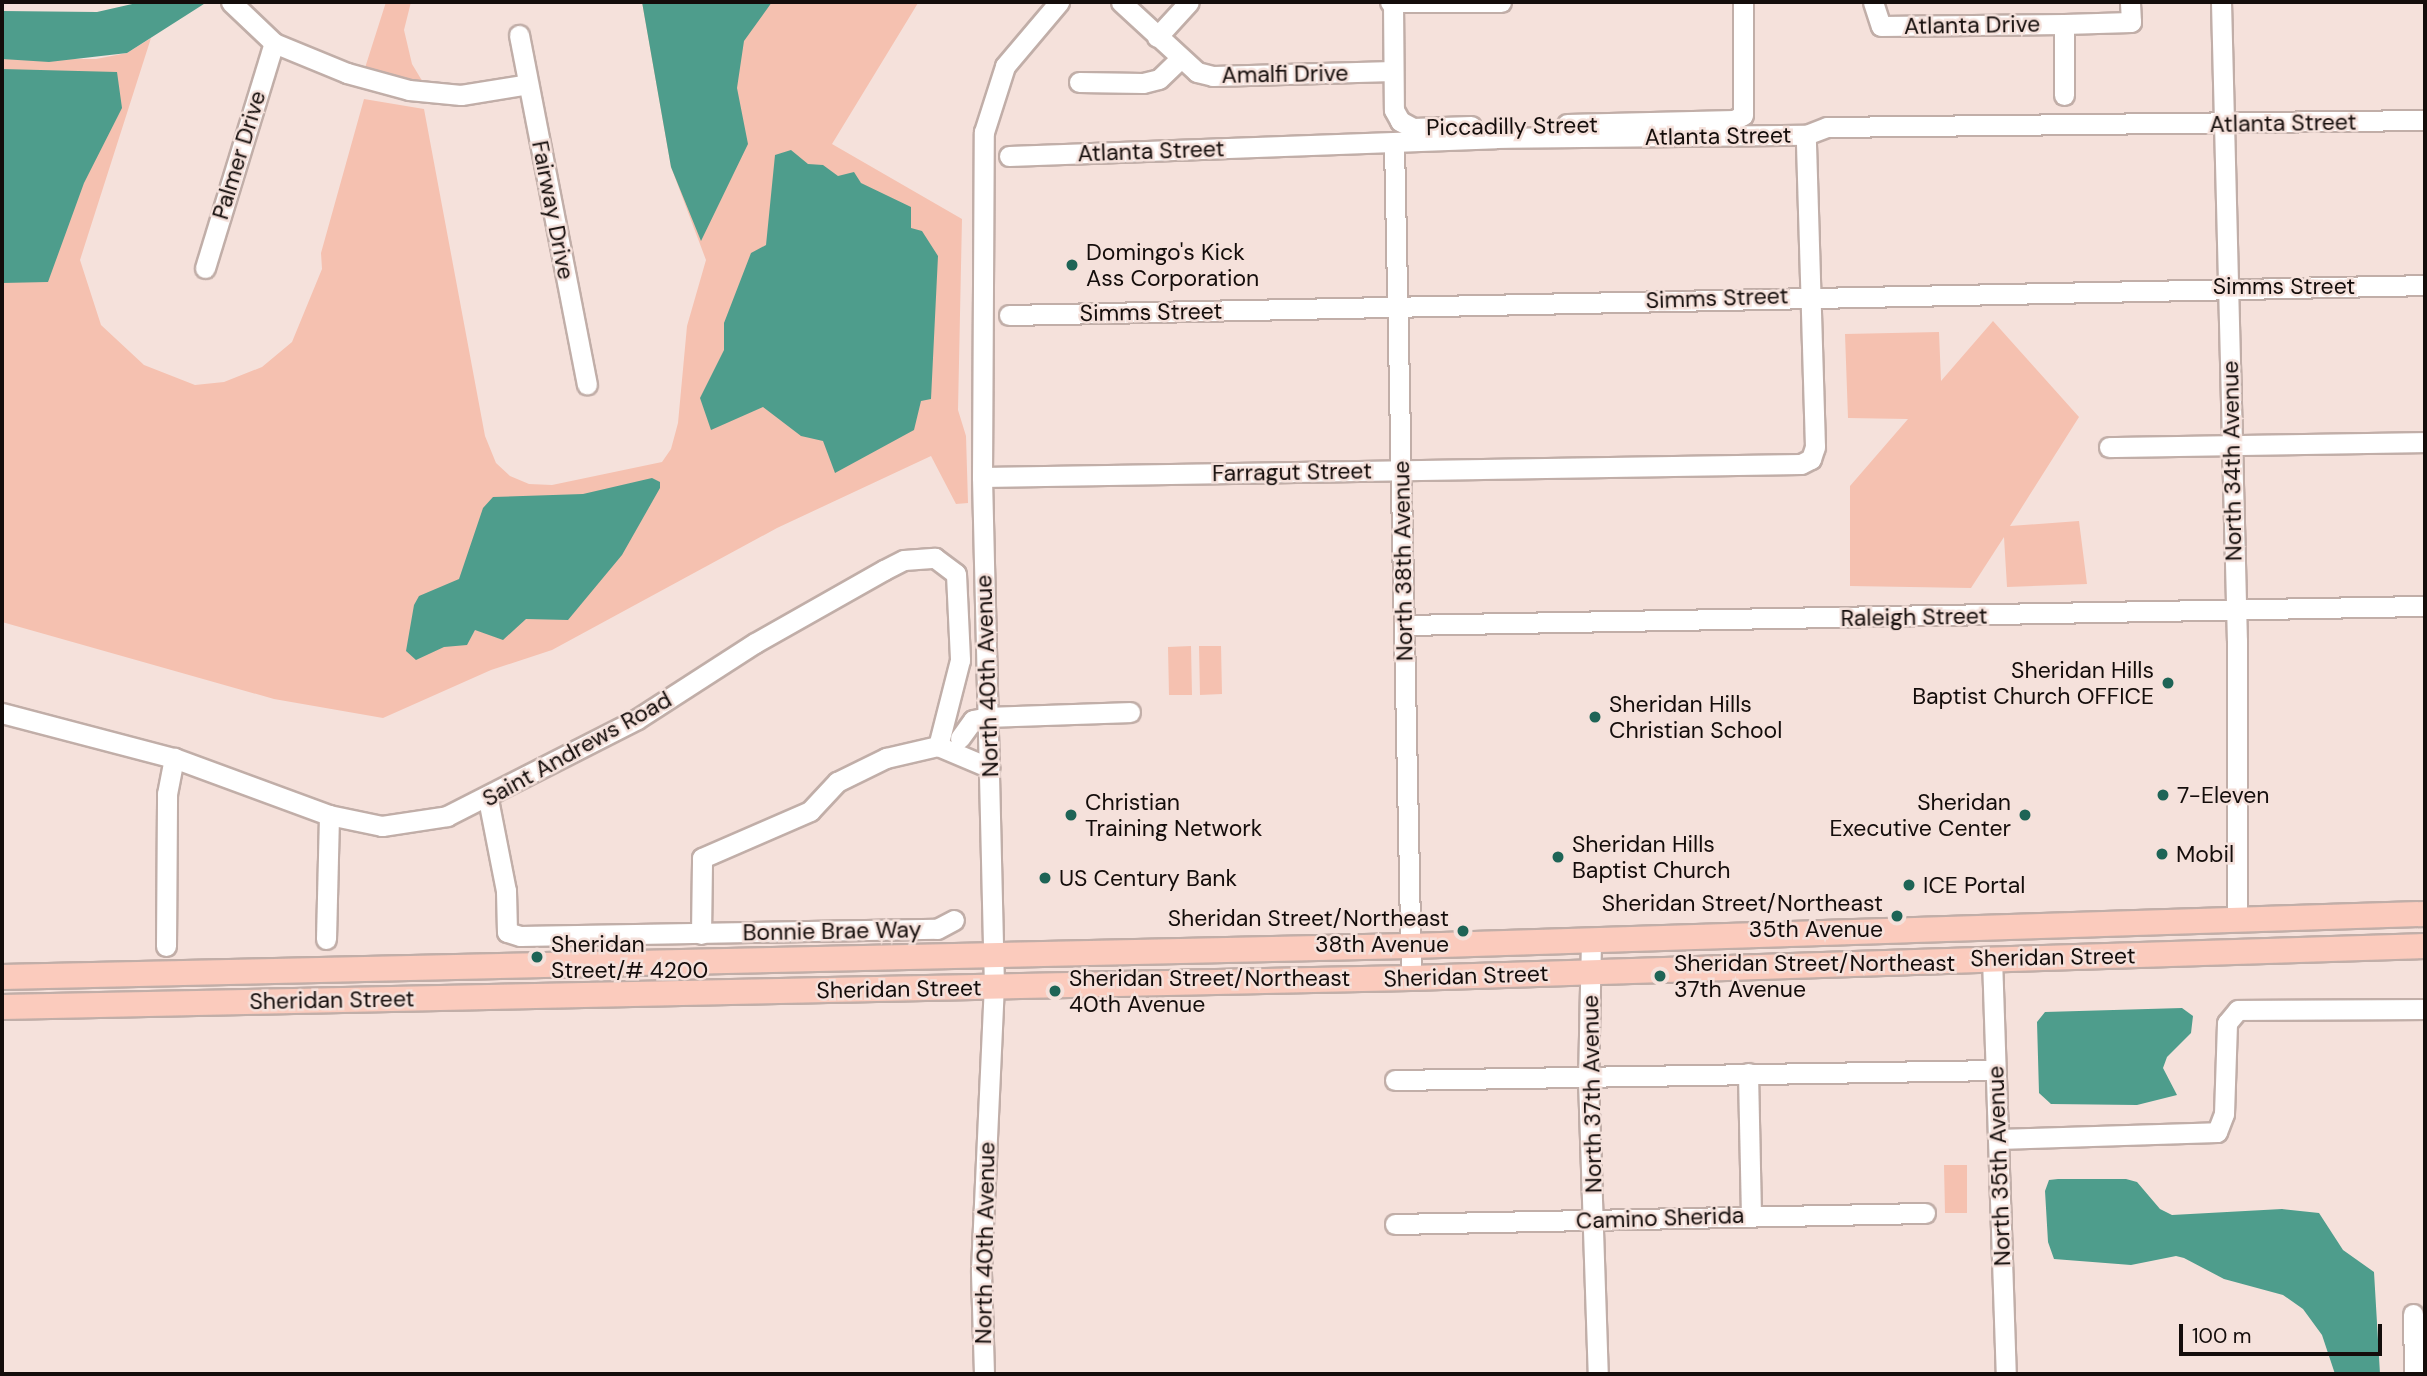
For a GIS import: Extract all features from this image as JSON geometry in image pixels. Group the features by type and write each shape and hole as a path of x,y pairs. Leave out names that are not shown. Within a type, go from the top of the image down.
{"main road":[{"name":"Sheridan Street","path":"2,976 1410,946 2425,914"},
{"path":"2206,954 2237,920"},
{"path":"1840,933 1840,963"},
{"name":"Sheridan Street","path":"2,1007 1411,978 2425,946"},
{"path":"586,995 597,979 616,971 723,969 762,961"},
{"path":"132,1004 137,993 162,973"},
{"path":"90,1005 118,990 131,974"}],"street":[{"path":"231,2 274,43 347,74 408,90 461,95 528,84"},
{"name":"North 40th Avenue","path":"984,1374 982,1257 994,956 982,477 984,132 1005,66 1059,2"},
{"name":"Amalfi Drive","path":"1121,2 1197,72 1213,76 1393,71"},
{"path":"1157,37 1189,2"},
{"path":"1392,2 1501,2"},
{"name":"Piccadilly Street","path":"1392,2 1394,110 1400,121 1413,128 1734,120 1743,115 1743,2"},
{"name":"Atlanta Drive","path":"1873,2 1881,26 2130,22 2130,2"},
{"name":"North 34th Avenue","path":"2221,2 2236,609 2237,920"},
{"path":"2064,24 2064,95"},
{"name":"Fairway Drive","path":"519,35 587,384"},
{"name":"Palmer Drive","path":"205,268 274,43"},
{"path":"1079,82 1143,83 1159,79 1180,59"},
{"name":"Atlanta Street","path":"1009,156 1654,136 1806,135 1827,127 2224,125 2425,120"},
{"path":"1806,135 1813,296"},
{"name":"North 38th Avenue","path":"1394,143 1411,978"},
{"name":"Simms Street","path":"1009,315 2228,286 2425,285"},
{"name":"Farragut Street","path":"982,477 1801,464 1811,458 1815,447 1813,296"},
{"path":"2109,447 2425,442"},
{"name":"Saint Andrews Road","path":"2,713 174,758 329,815 382,826 447,816 488,799 557,756 637,719 755,643 904,560 935,558 956,574 960,660 938,746"},
{"name":"Raleigh Street","path":"1404,625 2425,606"},
{"path":"960,738 973,720 1130,712"},
{"path":"943,724 989,762"},
{"path":"701,934 702,858 810,811 837,782 886,758 938,746 989,762"},
{"path":"166,946 167,794 174,758"},
{"name":"Bonnie Brae Way","path":"488,799 504,878 507,932 520,936 937,929 954,920"},
{"path":"326,939 329,815"},
{"name":"North 37th Avenue","path":"1591,940 1588,1079 1598,1374"},
{"name":"North 35th Avenue","path":"1993,958 2006,1374"},
{"path":"1998,1139 2217,1132 2224,1114 2227,1023 2238,1010 2425,1009"},
{"path":"1395,1080 1588,1079 1748,1073 1995,1070"},
{"path":"1748,1073 1751,1216"},
{"name":"Camino Sherida","path":"1395,1224 1925,1213"},
{"path":"2413,1314 2414,1374"}],"shaded area":[{"path":"386,2 411,2 404,30 412,64 424,84 364,71"},
{"path":"642,2 956,2 918,3 832,144 962,219 958,410 966,436 968,503 956,504 931,456 777,528 552,650 491,670 383,718 274,699 2,622 2,59 96,59 127,53 151,38 80,260 101,325 144,365 195,385 224,382 262,367 292,342 322,269 321,253 364,99 424,109 485,436 496,463 510,476 529,484 552,485 662,462 671,449 678,423 687,326 706,260 671,167"},
{"path":"1993,321 2079,417 2010,526 2079,521 2087,584 2007,587 2004,537 1971,588 1850,586 1850,486 1908,419 1848,418 1845,334 1939,332 1941,381"},
{"path":"1191,646 1192,695 1169,695 1168,647"},
{"path":"1199,646 1221,646 1222,694 1200,695"},
{"path":"1944,1165 1967,1165 1967,1213 1945,1213"}],"water":[{"path":"141,2 207,2 127,53 49,62 2,59 2,11 97,12"},
{"path":"642,2 772,2 744,41 737,88 748,144 701,241 671,167"},
{"path":"2,69 117,72 122,108 84,183 48,282 2,283"},
{"path":"791,150 808,164 823,165 838,176 854,172 861,183 911,207 911,228 922,231 938,256 931,399 921,401 914,430 835,473 823,441 801,436 763,407 711,430 700,398 724,350 724,323 751,253 766,245 775,155"},
{"path":"652,478 660,482 660,488 622,555 568,620 526,619 503,640 475,630 467,645 444,647 416,660 406,651 414,605 419,596 459,579 483,508 493,497 583,494"},
{"path":"2182,1008 2193,1016 2191,1033 2167,1057 2163,1068 2177,1095 2137,1105 2051,1104 2039,1093 2037,1022 2045,1012"},
{"path":"2126,1179 2137,1182 2160,1209 2172,1215 2282,1209 2319,1213 2343,1250 2374,1272 2380,1374 2335,1374 2322,1335 2303,1309 2283,1295 2224,1279 2184,1258 2176,1256 2131,1265 2054,1259 2048,1242 2045,1191 2049,1180"}],"place":[{"name":"Domingo's Kick Ass Corporation","path":"1072,265"},
{"name":"Sheridan Hills Baptist Church OFFICE","path":"2168,683"},
{"name":"Sheridan Hills Christian School","path":"1595,717"},
{"name":"7-Eleven","path":"2163,795"},
{"name":"Christian Training Network","path":"1071,815"},
{"name":"Sheridan Executive Center","path":"2025,815"},
{"name":"Mobil","path":"2162,854"},
{"name":"Sheridan Hills Baptist Church","path":"1558,857"},
{"name":"US Century Bank","path":"1045,878"},
{"name":"ICE Portal","path":"1909,885"},
{"name":"Sheridan Street/Northeast 35th Avenue","path":"1897,916"},
{"name":"Sheridan Street/Northeast 38th Avenue","path":"1463,931"},
{"name":"Sheridan Street/# 4200","path":"537,957"},
{"name":"Sheridan Street/Northeast 37th Avenue","path":"1660,976"},
{"name":"Sheridan Street/Northeast 40th Avenue","path":"1055,991"}]}
